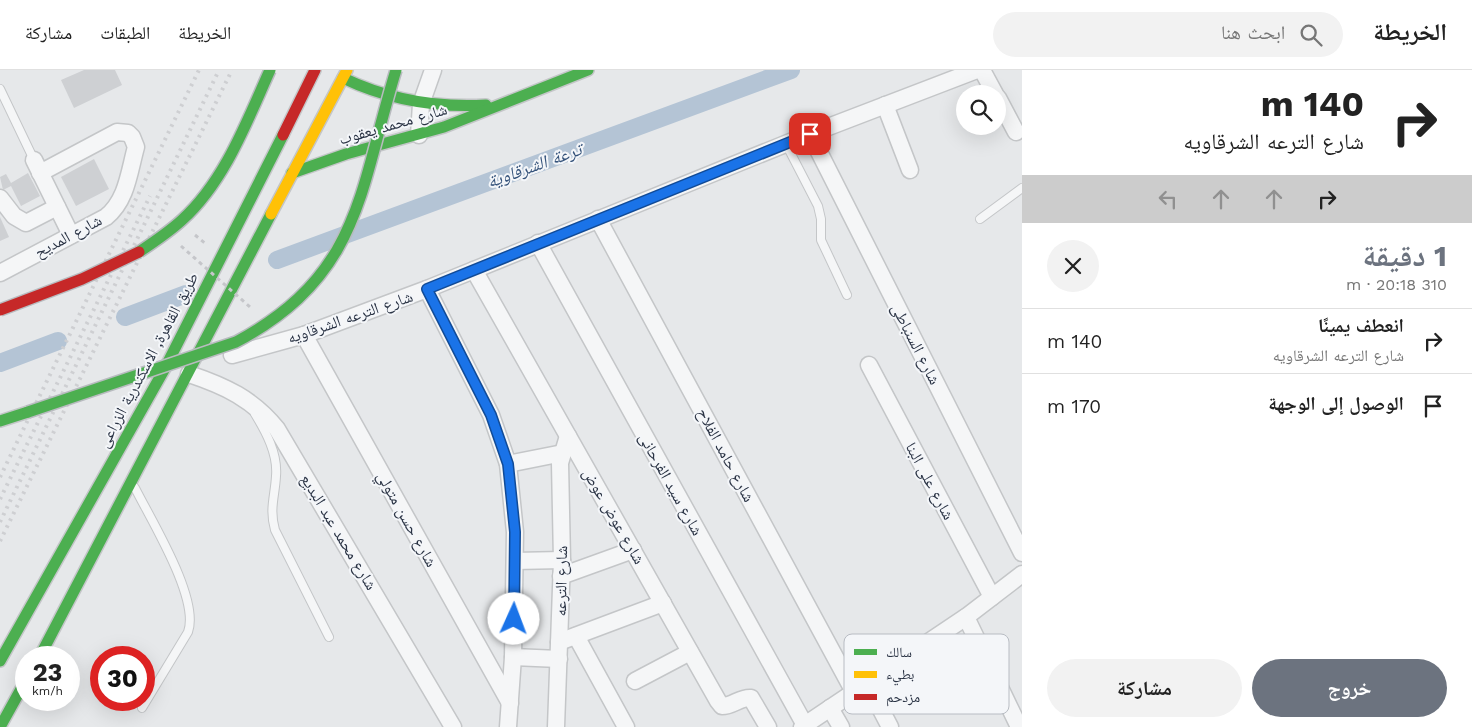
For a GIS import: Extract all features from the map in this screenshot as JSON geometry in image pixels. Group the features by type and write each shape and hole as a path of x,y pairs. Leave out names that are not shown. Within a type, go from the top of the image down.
{"main road":[{"path":"0,310 135,254 180,221 202,198 222,168 270,70"},
{"name":"طريق القاهرة, الاسكندرية الزراعى","path":"0,661 164,370 250,203 315,70"},
{"path":"0,421 236,342 257,333 298,299 323,271 336,252 356,211 396,70"},
{"name":"شارع محمد يعقوب","path":"292,173 346,154 420,135 588,70"},
{"path":"45,646 192,370 292,173 345,74"},
{"name":"شارع محمد يعقوب","path":"345,74 365,90 421,104 468,106 502,104"},
{"path":"3,725 15,702"}],"street":[{"path":"420,135 421,104 433,70"},
{"name":"شارع الترعه الشرقاويه","path":"192,370 304,335 427,289 810,134 977,70"},
{"path":"982,70 990,85"},
{"path":"886,105 910,170"},
{"path":"1006,113 1016,132"},
{"name":"شارع المديح","path":"0,272 106,216 120,202 136,147 135,141 128,133 117,132 37,166"},
{"name":"شارع السنباطى","path":"810,134 1022,553"},
{"path":"37,166 71,235"},
{"path":"0,198 14,216 26,223 57,207"},
{"name":"شارع حامد الفلاح","path":"598,219 844,658"},
{"name":"شارع سيد الفرحانى","path":"538,244 805,726"},
{"name":"شارع عوض عوض","path":"474,270 722,706 746,697 751,698 768,727"},
{"path":"427,289 491,415 508,464 515,532 513,657 508,727"},
{"name":"شارع حسن متولي","path":"304,335 510,703"},
{"name":"شارع على البنا","path":"869,365 992,597"},
{"name":"شارع محمد عبد البديع","path":"192,370 246,398 268,418 286,442 453,727"},
{"name":"شارع الترعه","path":"556,727 562,576 560,470 568,436"},
{"path":"508,464 563,453"},
{"path":"562,576 633,550"},
{"path":"515,562 562,560"},
{"path":"940,634 966,617 1022,574"},
{"path":"559,642 663,603"},
{"path":"966,617 974,634"},
{"path":"576,636 626,727"},
{"path":"635,681 690,652"},
{"path":"513,657 559,659"},
{"path":"805,726 844,698"},
{"path":"1009,706 1019,727"},
{"path":"830,708 840,727"},
{"name":"شارع حامد الفلاح","path":"880,714 890,727"}],"lane":[{"path":"0,90 37,166"},
{"path":"786,144 818,206 821,219 821,240 847,295"},
{"path":"980,220 1022,188"},
{"path":"246,398 261,424 275,460 276,476 271,512 276,530 329,637"},
{"path":"132,482 184,590 191,619 188,632 155,687"}],"path":[{"path":"179,244 250,307"}],"building":[{"path":"84,70 115,70 122,85 74,108 61,80"},
{"path":"94,159 109,189 76,206 61,177"},
{"path":"28,173 40,196 21,206 11,186 3,190 0,177 6,174 11,183"},
{"path":"0,217 9,237 0,241"}],"waterway":[{"name":"ترعة الشرقاوية","path":"277,260 791,70"},
{"name":"ترعة الشرقاوية","path":"125,317 186,294"},
{"name":"ترعة الشرقاوية","path":"0,363 58,341"}],"railway":[{"path":"0,477 199,70"},
{"path":"0,522 219,70"},
{"path":"0,541 232,70"},
{"path":"0,499 150,196"}],"traffic: fast":[{"path":"139,252 182,220 211,187 234,150 270,70"},
{"path":"28,412 236,342 277,316 309,288 332,258 349,226 362,192 396,70"},
{"path":"292,173 346,154 444,127 588,70"},
{"path":"343,78 378,92 413,101 430,104 486,105"},
{"path":"0,661 164,370 283,135"},
{"path":"45,646 271,214"},
{"path":"0,421 28,412"},
{"path":"0,727 15,700"}],"traffic: slow":[{"path":"271,214 347,70"}],"traffic: jam":[{"path":"283,135 315,70"},
{"path":"0,310 82,279 139,252"}],"route":[{"path":"514,619 515,532 508,464 491,415 427,289 810,134"}]}
